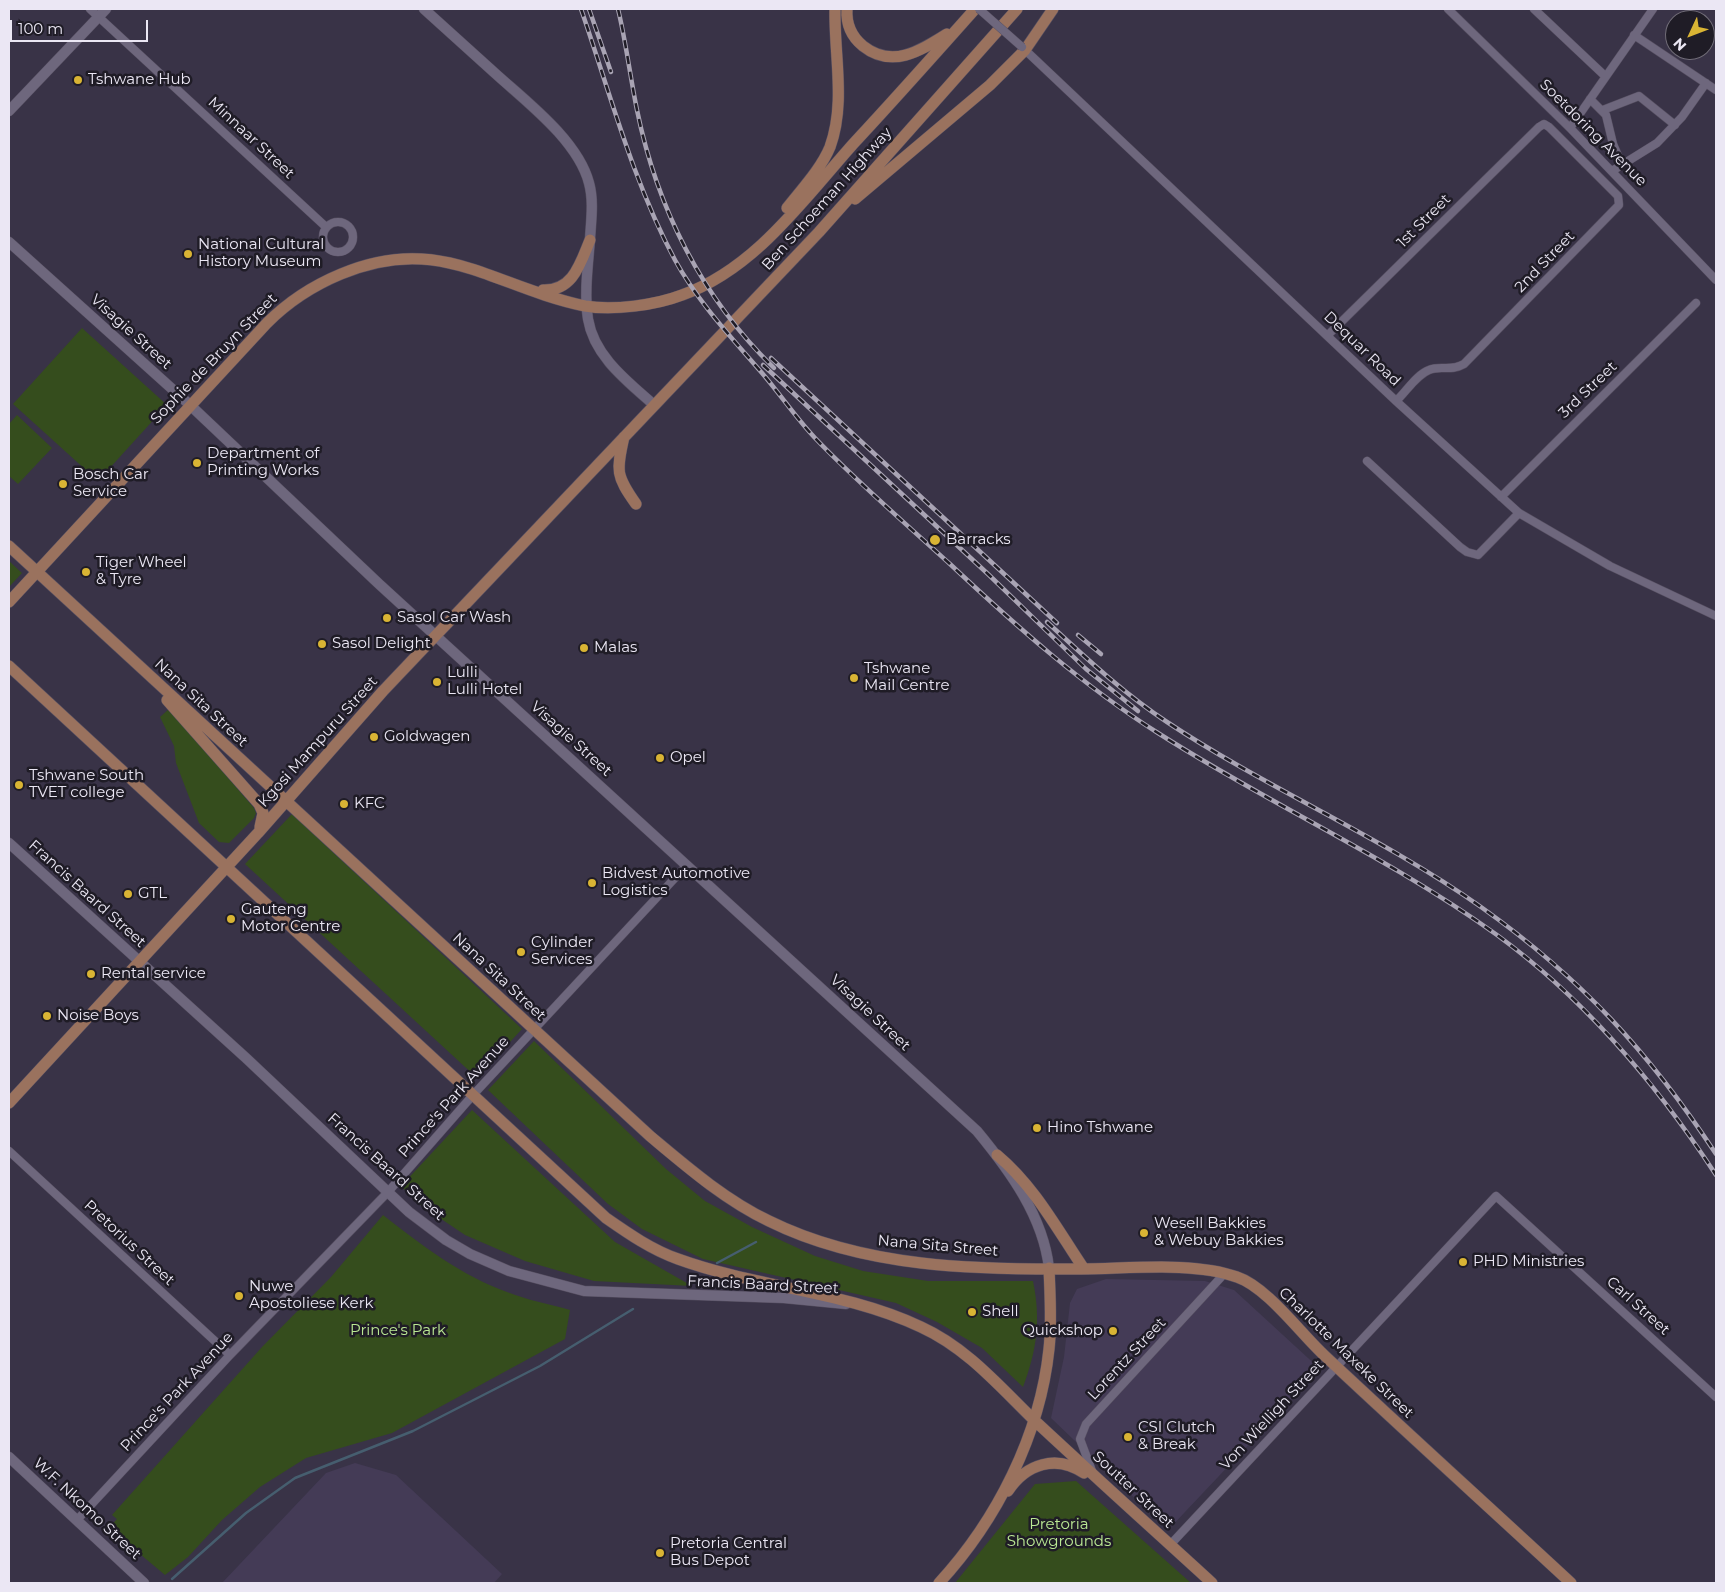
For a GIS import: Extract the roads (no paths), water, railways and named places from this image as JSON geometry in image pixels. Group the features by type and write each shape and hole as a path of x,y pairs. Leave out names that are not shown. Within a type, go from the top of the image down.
{"main road":[{"path":"744,262 798,194 829,149 838,111 835,9"},
{"path":"847,9 850,29 859,43 872,53 889,58 904,57 921,50 948,33 975,10"},
{"name":"Ben Schoeman Highway","path":"653,404 830,219 1017,9"},
{"path":"830,219 990,85 1023,48 1052,9"},
{"name":"Ben Schoeman Highway","path":"586,306 657,304 709,283 744,262 814,188 975,10"},
{"path":"531,289 552,290 567,283 579,268 590,240"},
{"name":"Sophie de Bruyn Street","path":"9,602 282,308 319,283 360,265 393,258 431,258 474,269 586,306"},
{"name":"Kgosi Mampuru Street","path":"9,1103 258,833 435,635 653,404"},
{"path":"624,436 617,471 620,482 636,504"},
{"name":"Nana Sita Street","path":"9,546 650,1136 693,1172 729,1198 767,1221 832,1247 871,1256 921,1263 1049,1268"},
{"path":"9,666 606,1218 652,1247 677,1259 761,1283 869,1306 922,1327 944,1339 974,1362 1033,1419"},
{"path":"142,669 188,725 259,804 263,818 258,833"},
{"path":"997,1156 1015,1171 1038,1199 1084,1269"},
{"name":"Charlotte Maxeke Street","path":"1049,1268 1144,1267 1237,1276 1251,1284 1336,1366 1571,1583"},
{"path":"992,1516 1033,1419 1044,1380 1050,1347 1049,1268"},
{"name":"Soutter Street","path":"1033,1419 1212,1583"},
{"path":"939,1583 959,1562 1019,1478 1036,1466 1061,1462 1074,1466 1118,1496"}],"street":[{"name":"Minnaar Street","path":"90,9 102,13 326,227"},
{"path":"424,9 537,111 571,148 589,182 592,202 586,306 592,333 601,352 631,385 653,404"},
{"name":"Soetdoring Avenue","path":"1448,9 1570,128 1716,280"},
{"path":"1534,9 1605,76"},
{"path":"1570,128 1652,9"},
{"name":"Dequar Road","path":"975,10 1023,48 1396,401 1520,513 1610,566 1716,616"},
{"path":"9,111 102,13"},
{"path":"1634,34 1716,90"},
{"path":"1612,171 1657,143 1675,125 1706,83"},
{"path":"1602,110 1639,96 1675,125"},
{"path":"1590,99 1602,110 1610,124 1613,144 1622,165"},
{"name":"2nd Street","path":"1396,401 1423,374 1430,370 1449,370 1464,364 1619,205 1618,196 1549,127 1544,124 1539,127"},
{"name":"1st Street","path":"1328,336 1539,127"},
{"path":"338,222 350,228 353,237 348,249 339,252 327,248 323,235 326,227 338,222"},
{"name":"Visagie Street","path":"9,242 190,405 435,635 977,1132 997,1156 1030,1206 1048,1257 1049,1268"},
{"name":"3rd Street","path":"1501,497 1696,303"},
{"path":"1367,461 1460,547 1473,555 1478,555 1520,513"},
{"name":"Francis Baard Street","path":"9,842 388,1192 430,1229 470,1254 509,1271 560,1286 594,1292 784,1298 869,1306"},
{"name":"Prince's Park Avenue","path":"77,1520 230,1355 388,1192 473,1095 687,865"},
{"name":"Pretorius Street","path":"9,1151 230,1355"},
{"name":"Von Wielligh Street","path":"1170,1545 1496,1196"},
{"name":"Carl Street","path":"1496,1196 1716,1397"},
{"name":"Lorentz Street","path":"1092,1473 1080,1439 1086,1424 1224,1274"},
{"name":"W.F. Nkomo Street","path":"9,1457 144,1583"}],"waterway":[{"path":"717,1263 756,1242"},
{"path":"172,1579 246,1513 295,1478 413,1431 540,1366 633,1309"}],"railway":[{"path":"581,9 634,168 675,260 704,305 815,438 864,486 999,609 1076,675 1103,695 1200,759 1372,856 1456,907 1530,960 1590,1015 1644,1076 1716,1175"},
{"path":"589,9 611,72"},
{"path":"618,9 637,110 646,146 670,216 686,250 725,312 748,341 774,368"},
{"path":"771,358 1057,623"},
{"path":"763,365 989,575 1086,669 1138,711"},
{"path":"1047,622 1120,687 1167,722 1245,769 1404,858 1481,907 1517,934 1582,989 1611,1019 1665,1082 1716,1154"},
{"path":"1078,635 1101,654"}],"place":[{"name":"Tshwane Hub","path":"78,80"},
{"name":"National Cultural History Museum","path":"188,254"},
{"name":"Department of Printing Works","path":"197,463"},
{"name":"Bosch Car Service","path":"63,484"},
{"name":"Barracks","path":"935,540"},
{"name":"Tiger Wheel & Tyre","path":"86,572"},
{"name":"Sasol Car Wash","path":"387,618"},
{"name":"Sasol Delight","path":"322,644"},
{"name":"Malas","path":"584,648"},
{"name":"Tshwane Mail Centre","path":"854,678"},
{"name":"Lulli Lulli Hotel","path":"437,682"},
{"name":"Goldwagen","path":"374,737"},
{"name":"Opel","path":"660,758"},
{"name":"Tshwane South TVET college","path":"19,785"},
{"name":"KFC","path":"344,804"},
{"name":"Bidvest Automotive Logistics","path":"592,883"},
{"name":"GTL","path":"128,894"},
{"name":"Gauteng Motor Centre","path":"231,919"},
{"name":"Cylinder Services","path":"521,952"},
{"name":"Rental service","path":"91,974"},
{"name":"Noise Boys","path":"47,1016"},
{"name":"Hino Tshwane","path":"1037,1128"},
{"name":"Wesell Bakkies & Webuy Bakkies","path":"1144,1233"},
{"name":"PHD Ministries","path":"1463,1262"},
{"name":"Nuwe Apostoliese Kerk","path":"239,1296"},
{"name":"Shell","path":"972,1312"},
{"name":"Quickshop","path":"1113,1331"},
{"name":"CSI Clutch & Break","path":"1128,1437"},
{"name":"Pretoria Central Bus Depot","path":"660,1553"}],"park label":[{"name":"Prince's Park","path":"398,1331"},
{"name":"Pretoria Showgrounds","path":"1059,1534"}]}
